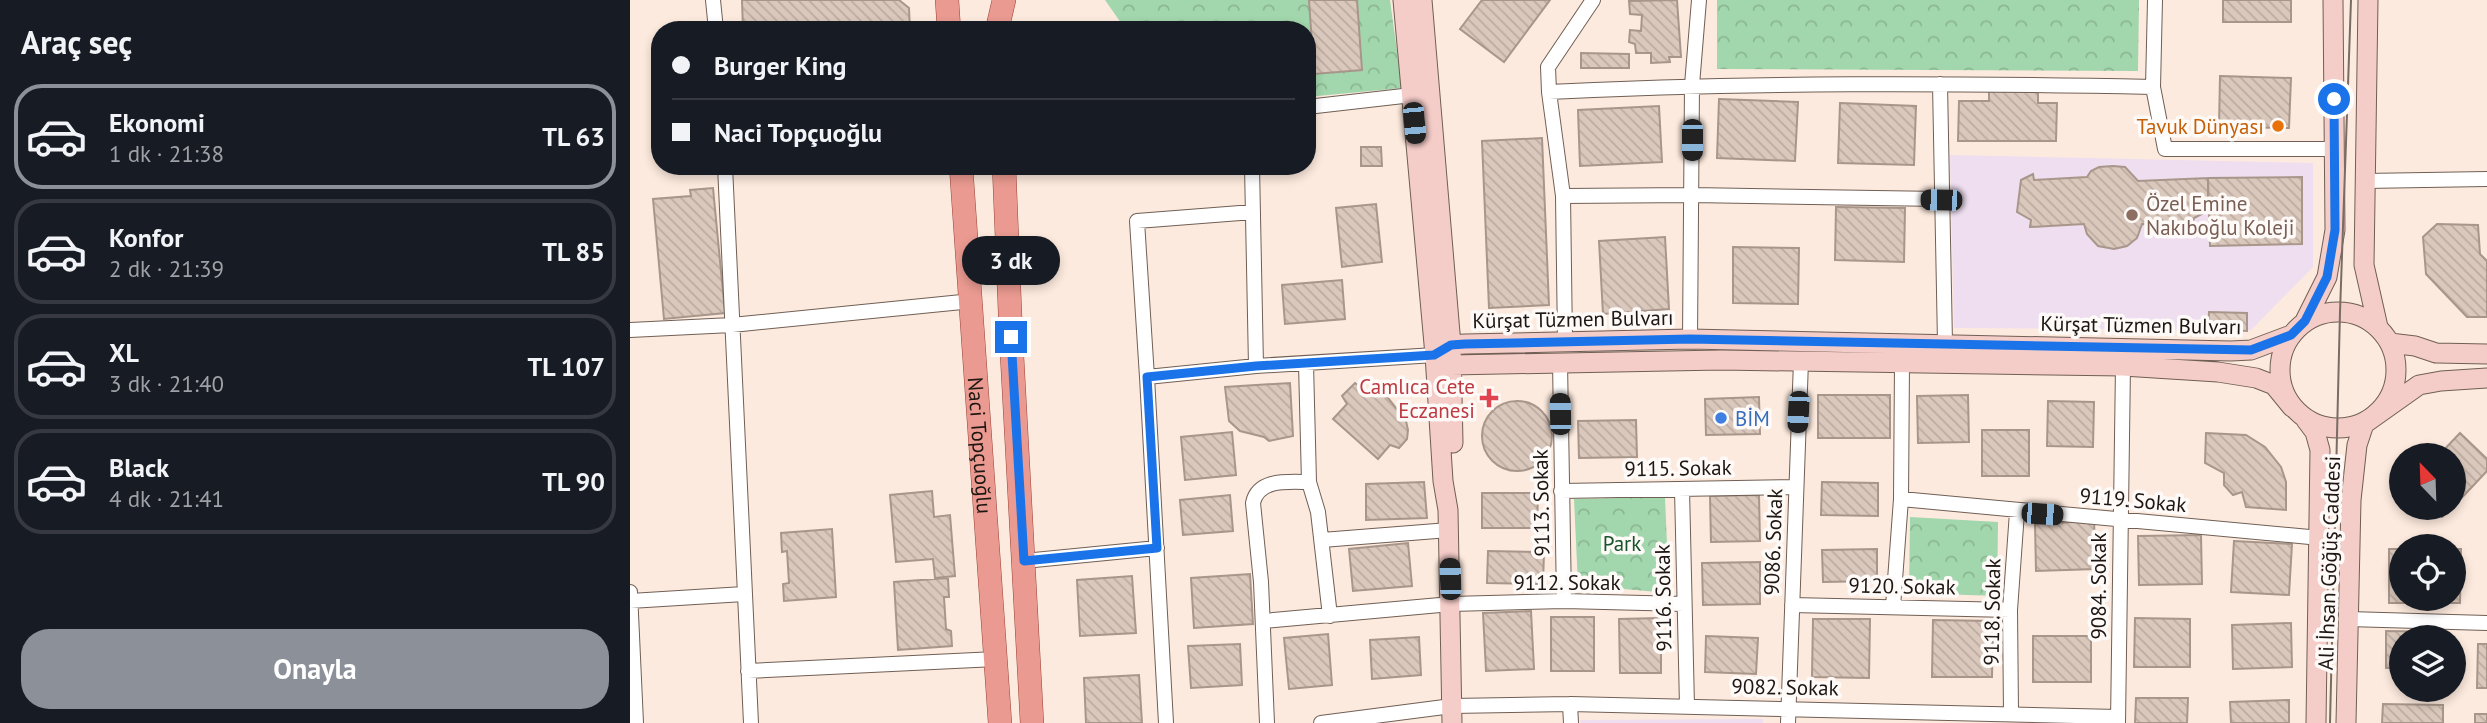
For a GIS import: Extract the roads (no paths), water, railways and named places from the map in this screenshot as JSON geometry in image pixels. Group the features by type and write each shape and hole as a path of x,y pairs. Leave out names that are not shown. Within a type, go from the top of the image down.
{"main road":[{"path":"947,0 948,21"},
{"path":"994,0 995,21"},
{"path":"998,21 1004,0"},
{"name":"Naci Topçuoğlu","path":"962,175 1000,723"},
{"name":"Naci Topçuoğlu","path":"1004,175 1032,723"}],"street":[{"path":"713,0 715,21"},
{"path":"1403,0 1412,95 1445,355"},
{"path":"1422,0 1445,355 1443,481 1449,530 1452,715"},
{"path":"1565,341 1563,196 1548,67 1592,0"},
{"path":"1690,339 1692,85 1699,0"},
{"path":"2155,0 2153,87 2165,149 2334,149"},
{"path":"2333,0 2335,230 2327,277 2282,352 2279,372 2283,391 2299,414 2324,428 2344,429 2361,424 2419,386 2441,381 2487,378"},
{"path":"2368,0 2364,265 2384,335 2396,361 2396,381 2390,399 2378,414"},
{"path":"1940,84 1945,343"},
{"path":"1549,92 1692,85 2153,87"},
{"path":"1316,106 1412,95"},
{"path":"725,175 751,723"},
{"path":"1252,175 1256,366"},
{"path":"2364,181 2487,179"},
{"path":"1563,196 1692,195 1941,200"},
{"path":"1166,723 1137,221 1253,212"},
{"path":"630,330 732,325 972,301"},
{"path":"2298,328 2323,313 2340,312 2362,316 2384,335 2436,353 2487,355"},
{"name":"Kürşat Tüzmen Bulvarı","path":"1445,355 1565,341 1690,339 2231,351 2251,350 2298,328"},
{"path":"1147,377 1256,366 1445,355"},
{"name":"Kürşat Tüzmen Bulvarı","path":"1445,355 1560,362 1801,361 2123,366 2218,372 2256,378 2274,385 2299,414"},
{"name":"9086. Sokak","path":"1788,716 1801,361"},
{"name":"9113. Sokak","path":"1560,362 1564,601"},
{"path":"1893,607 1901,499 1902,363"},
{"path":"1306,364 1309,482 1318,512 1330,616"},
{"name":"9084. Sokak","path":"2118,720 2123,366"},
{"name":"Ali İhsan Göğüş Caddesi","path":"2299,414 2315,432 2320,450 2316,723"},
{"name":"Ali İhsan Göğüş Caddesi","path":"2346,723 2351,500 2357,445 2364,424 2378,414"},
{"path":"1267,723 1254,496 1265,486 1309,482"},
{"name":"9115. Sokak","path":"1561,491 1795,487"},
{"name":"9116. Sokak","path":"1682,489 1687,706"},
{"name":"9119. Sokak","path":"1901,499 2017,512 2320,538"},
{"name":"9118. Sokak","path":"2011,713 2010,610 2017,512"},
{"path":"1322,540 1449,530"},
{"path":"1024,561 1157,548"},
{"path":"630,592 636,723"},
{"path":"631,601 744,594"},
{"name":"9112. Sokak","path":"1262,621 1451,604 1564,601 1684,604"},
{"name":"9120. Sokak","path":"1792,605 2010,610"},
{"path":"2348,619 2487,623"},
{"path":"748,671 996,659"},
{"path":"1570,704 1571,723"},
{"name":"9082. Sokak","path":"1321,723 1570,704 1687,706 1788,716 2011,713 2118,720"}],"tram line":[{"path":"2330,723 2351,0"}],"place":[{"name":"Tavuk Dünyası","path":"2278,126"},
{"name":"Özel Emine Nakıboğlu Koleji","path":"2132,215"},
{"name":"Camlıca Cete Eczanesi","path":"1489,398"},
{"name":"BİM","path":"1721,418"}],"park label":[{"name":"Park","path":"1622,543"}]}
